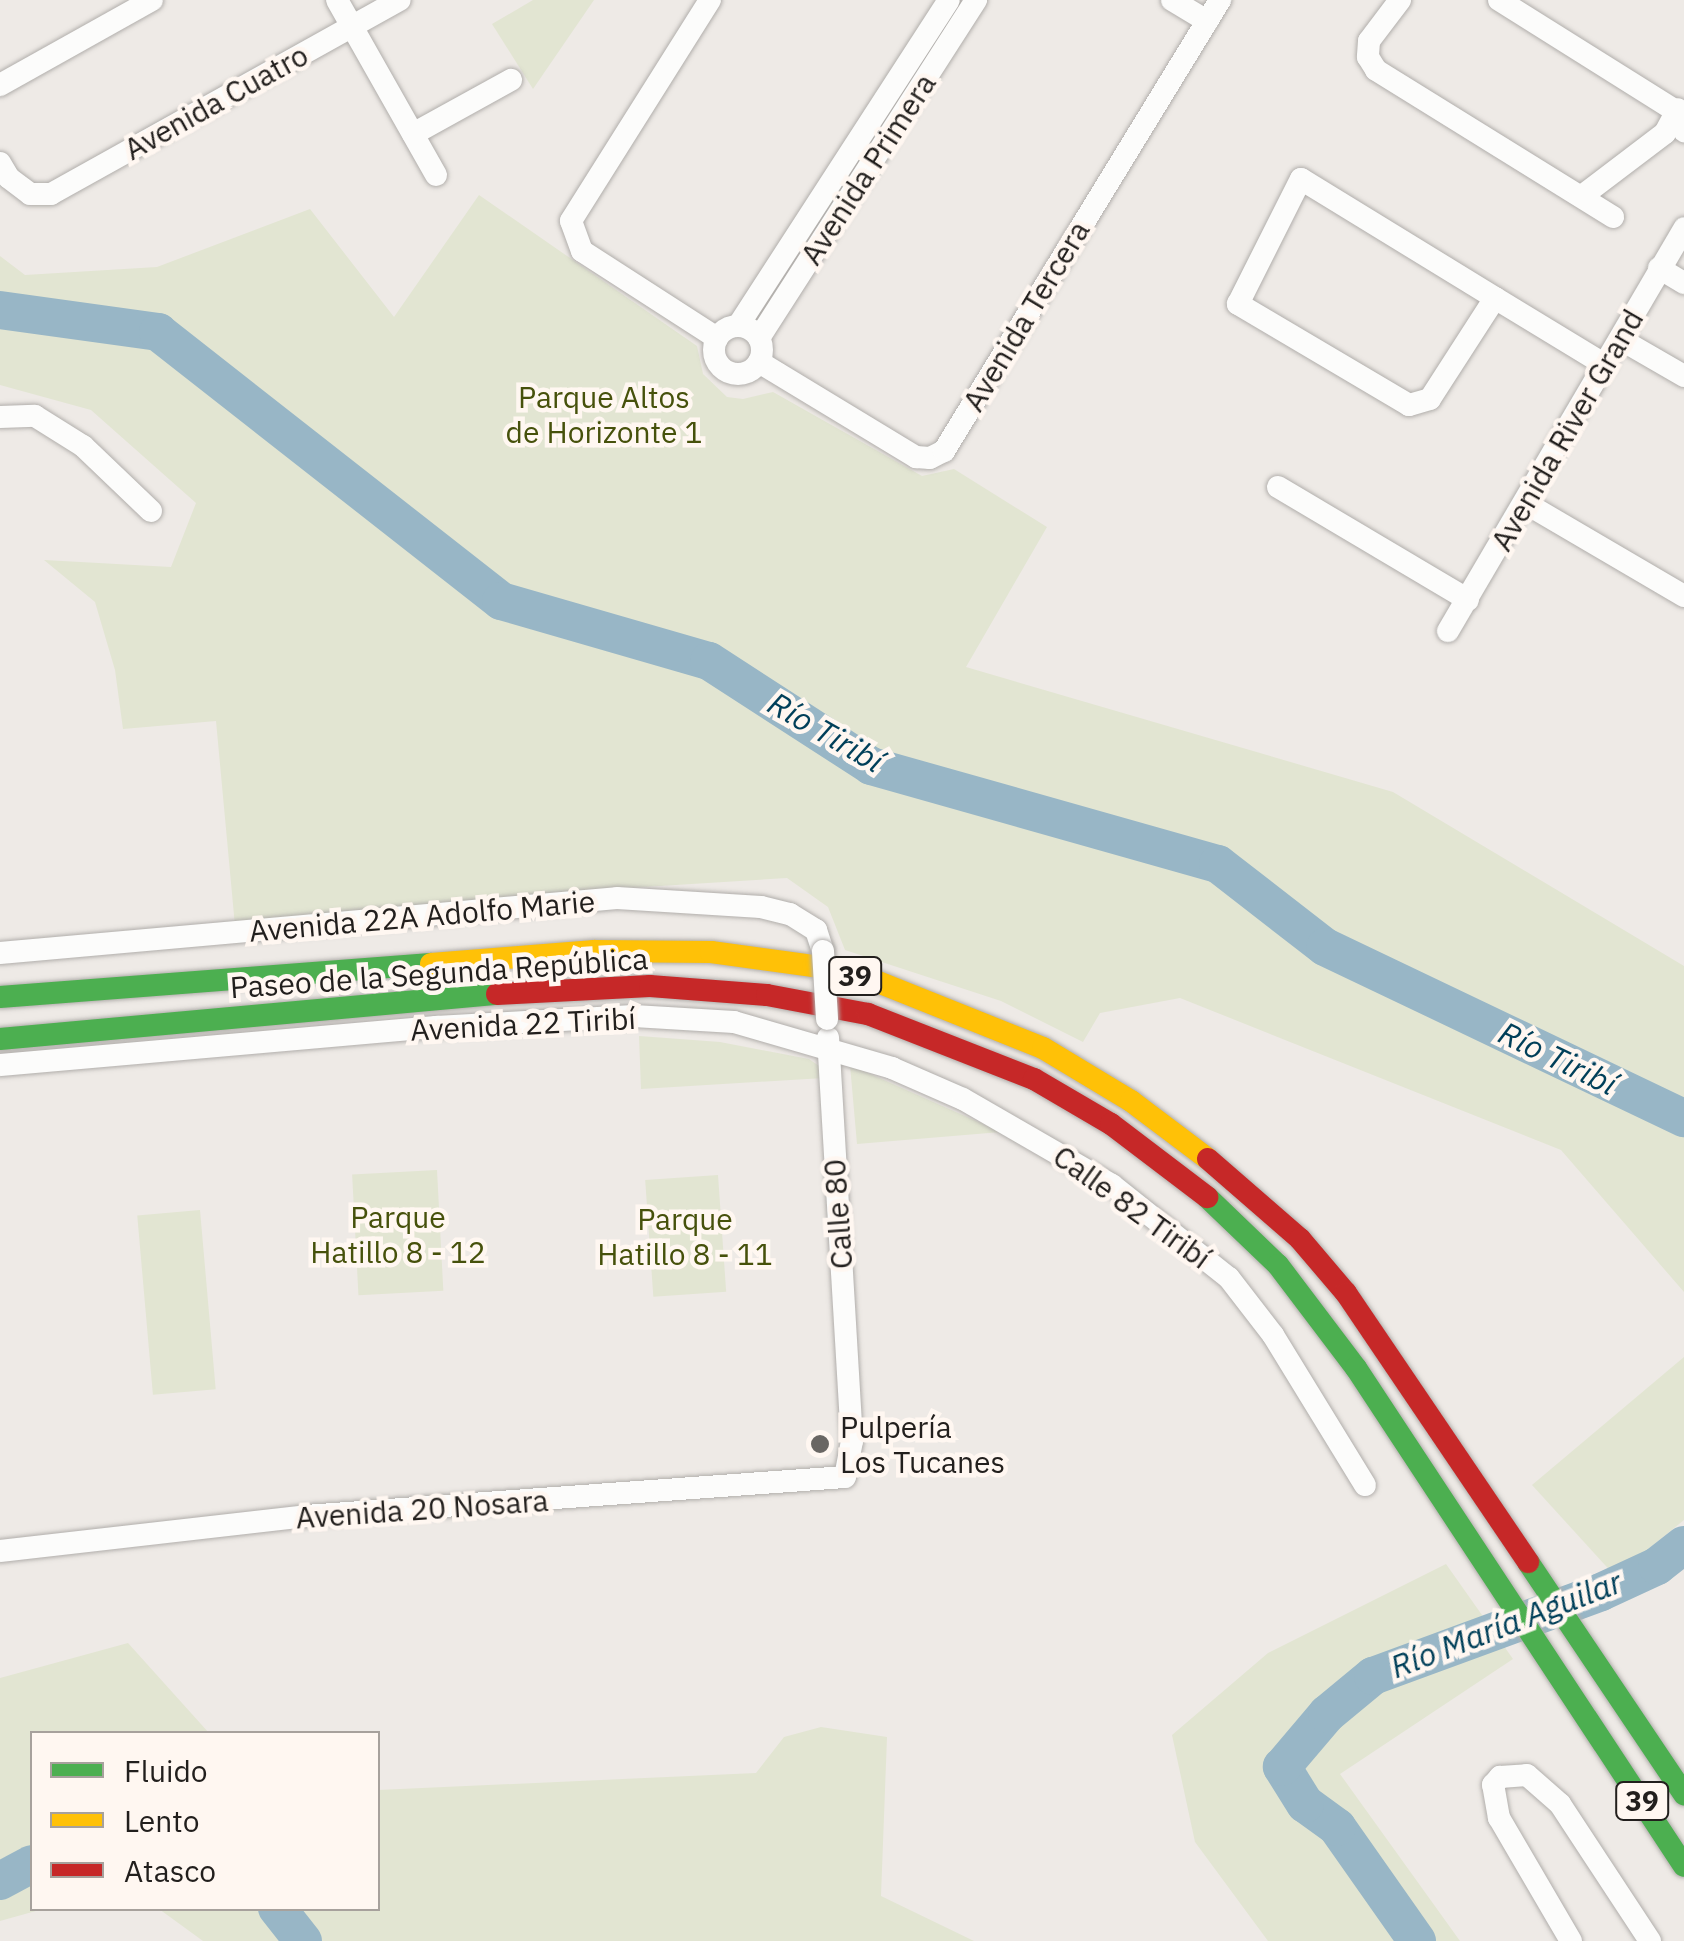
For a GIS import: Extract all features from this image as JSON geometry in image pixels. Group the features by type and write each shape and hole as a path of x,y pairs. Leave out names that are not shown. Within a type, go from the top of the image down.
{"highway":[{"name":"Paseo de la Segunda República","path":"0,997 594,951 711,952 813,966 874,980 1043,1048 1131,1101 1240,1186 1300,1239 1346,1293 1684,1794"},
{"name":"Paseo de la Segunda República","path":"0,1039 570,988 650,986 751,993 868,1014 979,1055 1074,1100 1228,1212 1278,1265 1330,1332 1684,1866"}],"street":[{"path":"0,85 152,0"},
{"path":"337,0 436,175"},
{"name":"Avenida Cuatro","path":"0,162 8,178 30,194 51,194 400,0"},
{"name":"Avenida Tercera","path":"710,0 570,221 582,250 743,341 916,457 930,458 944,451 1220,0"},
{"name":"Avenida Primera","path":"743,341 949,0"},
{"name":"Avenida Primera","path":"743,341 976,0"},
{"path":"1172,0 1207,21"},
{"path":"1400,0 1368,40 1368,57 1383,76 1614,217"},
{"path":"1499,0 1682,112 1665,133 1582,196"},
{"path":"413,134 511,80"},
{"path":"1495,298 1430,399 1409,405 1238,304 1301,179 1605,365"},
{"name":"Avenida River Grand","path":"1448,631 1527,504 1659,268 1680,243"},
{"path":"1659,268 1684,283"},
{"path":"1620,339 1684,376"},
{"path":"0,417 35,416 83,446 150,511"},
{"path":"1278,486 1468,600"},
{"path":"1527,504 1684,596"},
{"name":"Avenida 22A Adolfo Marie","path":"0,952 616,898 761,907 790,914 816,930 823,951"},
{"name":"Calle 80","path":"823,951 852,1441 845,1476"},
{"name":"Avenida 22 Tiribí","path":"0,1065 436,1027 634,1016 734,1022 892,1068 1026,1133"},
{"name":"Calle 82 Tiribí","path":"1026,1133 1112,1185 1228,1278 1273,1334 1365,1485"},
{"name":"Avenida 20 Nosara","path":"3,1549 306,1516 845,1476"},
{"path":"1571,1941 1498,1818 1493,1786 1514,1772 1543,1786 1560,1804 1650,1941"}],"green space":[{"path":"533,0 594,0 533,89 492,24"},
{"name":"Parque Altos de Horizonte 1","path":"479,195 697,346 703,374 727,397 743,399 773,392 922,476 954,469 1047,527 966,667 1393,792 1684,966 1684,1292 1561,1150 1180,998 1100,1013 1083,1042 1001,1001 845,950 828,907 787,878 563,892 235,926 216,721 123,729 115,670 95,602 44,560 171,567 196,503 91,410 0,385 0,256 25,275 157,267 310,209 394,317"},
{"path":"639,1036 720,1042 809,1059 822,1068 824,1078 641,1089"},
{"path":"850,1065 1001,1132 857,1144"},
{"name":"Parque Hatillo 8 - 12","path":"437,1170 443,1291 358,1295 352,1174"},
{"name":"Parque Hatillo 8 - 11","path":"718,1175 726,1292 653,1297 645,1180"},
{"path":"200,1210 216,1389 153,1395 137,1215"},
{"path":"1684,1357 1684,1520 1615,1576 1532,1485"},
{"path":"1446,1564 1513,1659 1340,1774 1460,1941 1268,1941 1195,1842 1172,1735 1268,1653"},
{"path":"128,1643 207,1731 30,1731 30,1911 36,1911 0,1921 0,1678"},
{"path":"821,1727 887,1737 881,1896 974,1941 203,1941 162,1911 380,1911 380,1790 756,1773 784,1737"}],"waterway":[{"name":"Río Tiribí","path":"0,310 158,332 501,601 709,661 871,766 1218,864 1325,947 1684,1118"},
{"name":"Río María Aguilar","path":"1417,1941 1337,1827 1305,1804 1282,1767 1327,1714 1373,1676 1601,1592 1657,1566 1684,1545"},
{"name":"Río María Aguilar","path":"0,1881 30,1865"},
{"name":"Río María Aguilar","path":"279,1911 303,1941"}],"traffic: fast":[{"path":"0,997 431,964"},
{"path":"0,1039 497,994"},
{"path":"1207,1197 1278,1265 1356,1368 1684,1866"},
{"path":"1528,1562 1684,1794"}],"traffic: slow":[{"path":"431,964 594,951 711,952 813,966 873,980 1043,1048 1131,1101 1208,1159"}],"traffic: jam":[{"path":"497,994 650,986 767,995 868,1014 1034,1079 1111,1124 1207,1197"},
{"path":"1208,1159 1300,1239 1346,1293 1528,1562"}],"place":[{"name":"Pulpería Los Tucanes","path":"820,1444"}]}
